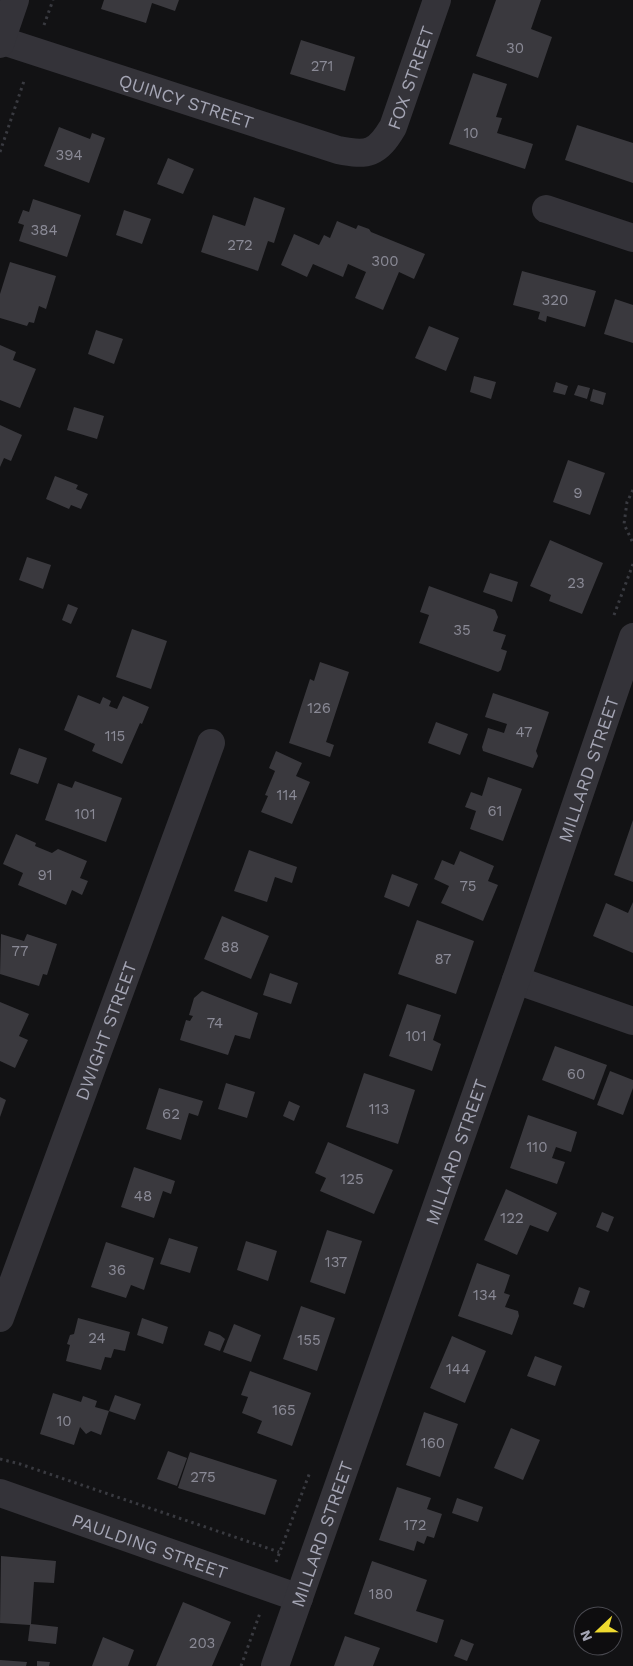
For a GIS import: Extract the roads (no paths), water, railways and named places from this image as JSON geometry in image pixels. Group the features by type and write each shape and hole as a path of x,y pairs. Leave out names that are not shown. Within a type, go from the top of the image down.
{"street":[{"path":"0,42 16,0"},
{"name":"FOX STREET","path":"375,150 393,128 437,0"},
{"name":"QUINCY STREET","path":"0,42 338,150 358,154 375,150"},
{"path":"546,209 633,238"},
{"name":"MILLARD STREET","path":"275,1666 516,980 633,637"},
{"name":"DWIGHT STREET","path":"0,1318 211,743"},
{"path":"516,980 633,1021"},
{"name":"PAULDING STREET","path":"0,1493 299,1598"}]}
